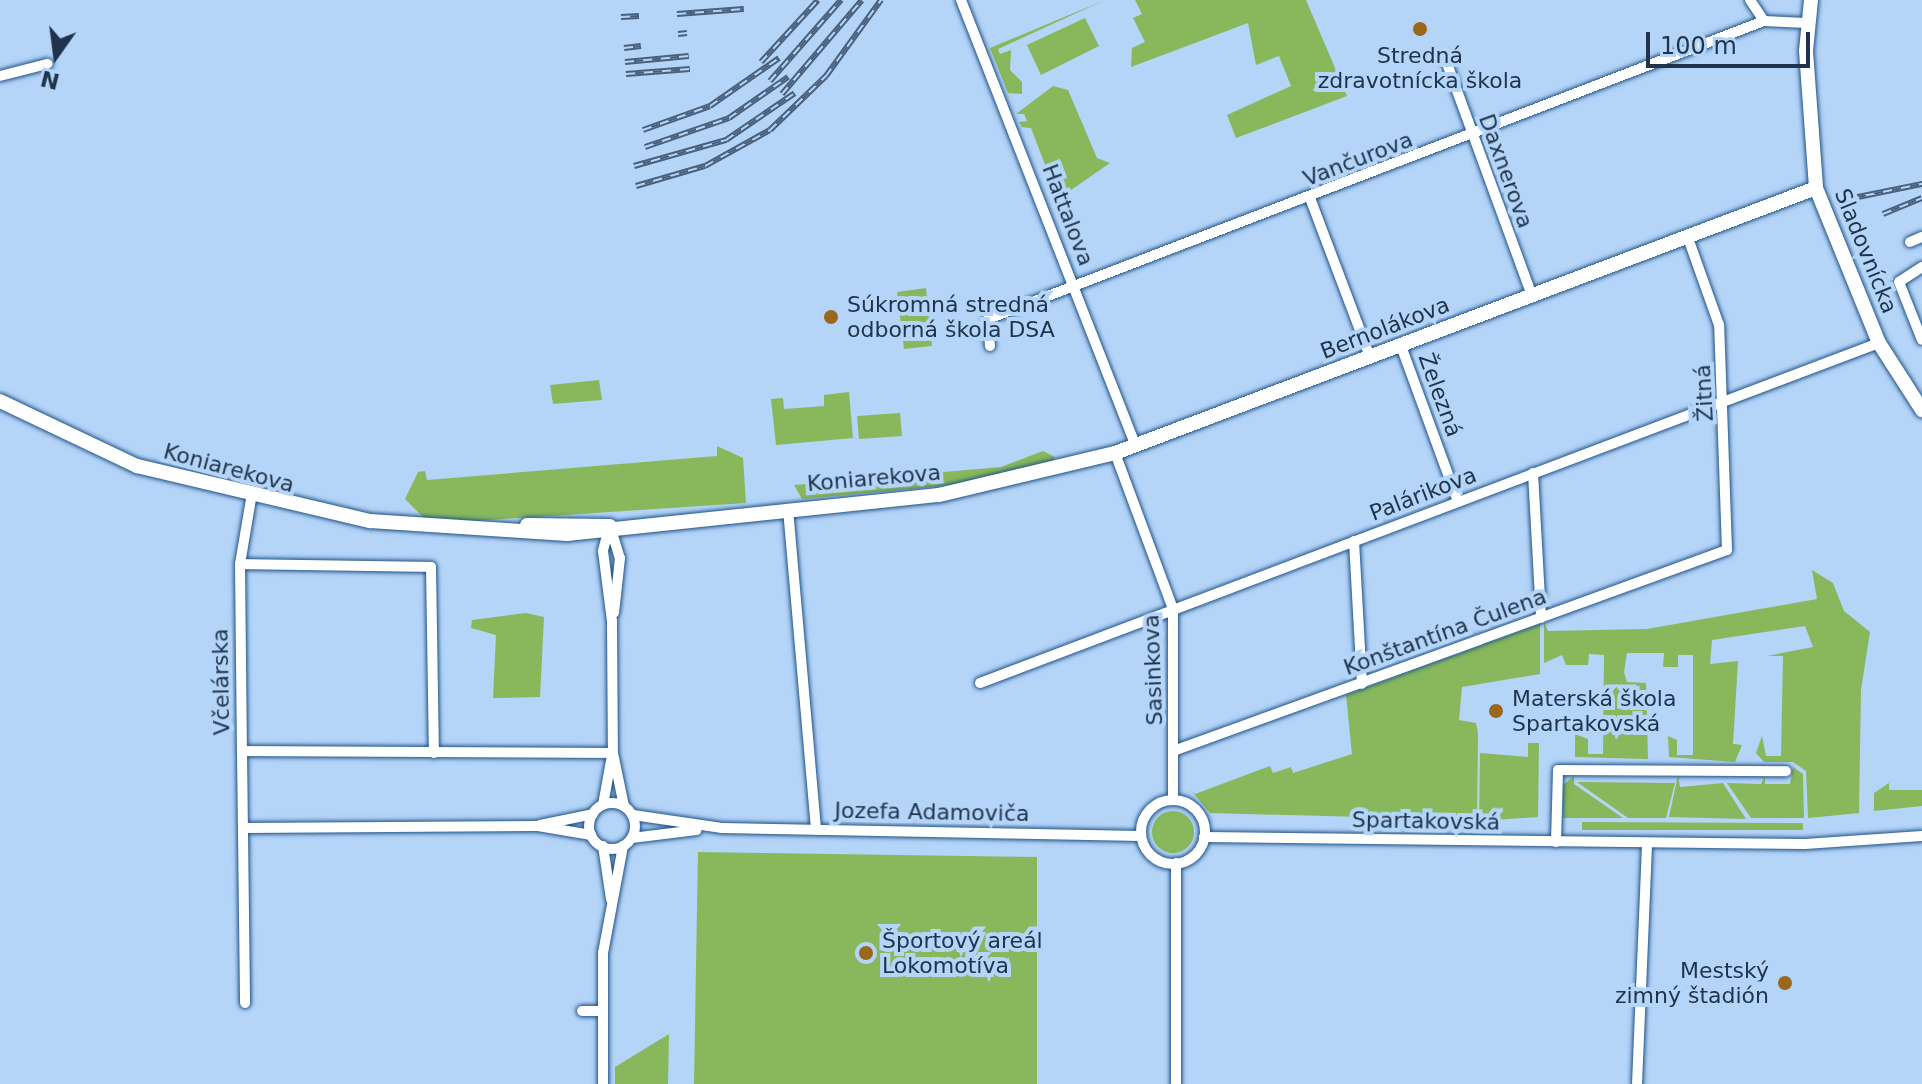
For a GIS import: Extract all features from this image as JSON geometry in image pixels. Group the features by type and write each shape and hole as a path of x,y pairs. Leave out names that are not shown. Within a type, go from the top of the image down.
{"street":[{"name":"Hattalova","path":"961,0 1136,446"},
{"path":"1750,0 1764,21 1806,23"},
{"name":"Sladovnícka","path":"1811,0 1806,23 1816,188 1879,343 1922,410"},
{"name":"Vančurova","path":"990,346 988,319 1472,137 1764,21"},
{"name":"Daxnerova","path":"1445,58 1532,296"},
{"path":"0,76 47,64"},
{"name":"Bernolákova","path":"963,492 1136,446 1816,188"},
{"path":"1310,198 1370,357"},
{"path":"1910,242 1922,237"},
{"name":"Žitná","path":"1688,238 1719,325 1726,400 1727,550"},
{"path":"1922,267 1899,282 1922,340"},
{"name":"Palárikova","path":"980,683 1879,343"},
{"name":"Železná","path":"1401,346 1458,502"},
{"name":"Koniarekova","path":"0,401 137,466 251,499 370,521 460,528 581,533 610,526"},
{"name":"Sasinkova","path":"1115,453 1173,609 1176,750 1173,800"},
{"path":"1533,473 1541,618"},
{"name":"Koniarekova","path":"460,528 610,526 963,492"},
{"name":"Včelárska","path":"251,499 240,564 242,751 613,753"},
{"name":"Koniarekova","path":"788,509 816,830"},
{"path":"603,1084 603,1011 612,901 633,815 624,806 613,753 612,621 619,544 634,524"},
{"path":"610,526 619,544"},
{"path":"610,526 603,551 612,621"},
{"path":"581,533 603,551"},
{"path":"1354,541 1362,684"},
{"name":"Konštantína Čulena","path":"1176,750 1727,550"},
{"path":"240,564 431,567 434,753"},
{"path":"242,751 245,1003"},
{"path":"538,826 593,814 603,805 613,753"},
{"path":"1556,842 1558,770 1786,771"},
{"path":"1173,800 1195,810 1204,837 1192,857 1176,863 1151,855 1141,836 1151,809 1173,800"},
{"path":"603,805 624,806"},
{"path":"591,835 593,814"},
{"name":"Jozefa Adamoviča","path":"633,815 722,828 1141,836"},
{"path":"243,828 538,826 591,835 603,846 612,901"},
{"name":"Jozefa Adamoviča","path":"628,842 722,828"},
{"name":"Spartakovská","path":"1204,837 1647,843 1922,836"},
{"path":"603,846 628,842"},
{"path":"1637,1084 1647,843"},
{"path":"1176,863 1176,1084"},
{"path":"582,1011 603,1011"}],"green space":[{"path":"1105,0 998,49 1000,54 1011,50 1010,70 1022,82 1022,94 1008,93 990,48"},
{"path":"1135,0 1306,0 1347,96 1236,138 1227,115 1291,86 1279,56 1256,65 1248,23 1131,67 1132,48 1145,42 1133,18 1142,14"},
{"path":"1085,18 1099,46 1041,75 1027,45"},
{"path":"1053,86 1068,90 1097,158 1110,163 1058,199 1031,128 1022,127 1019,122 1027,121 1024,114 1016,114"},
{"path":"926,288 932,346 904,349 897,292"},
{"path":"599,380 602,400 553,404 550,385"},
{"path":"849,392 853,438 776,445 771,399 783,398 784,409 824,406 824,395"},
{"path":"900,413 902,436 859,439 857,416"},
{"path":"717,446 743,458 746,503 473,521 424,518 405,499 418,472 425,471 427,480 717,456"},
{"path":"1043,451 1055,457 1050,465 964,484 802,499 794,485 1001,467"},
{"path":"1812,570 1833,583 1844,611 1870,632 1861,690 1859,813 1808,818 1806,771 1793,762 1764,762 1756,753 1762,736 1766,756 1781,756 1783,656 1767,656 1813,647 1805,626 1712,640 1710,664 1738,661 1733,744 1742,745 1735,762 1669,757 1668,736 1677,740 1677,755 1693,755 1693,655 1678,655 1678,667 1663,667 1664,653 1627,653 1624,672 1627,682 1646,683 1648,759 1575,757 1575,734 1588,739 1588,754 1603,754 1604,655 1589,654 1588,665 1566,665 1562,655 1544,663 1544,622 1548,631 1647,629 1817,599"},
{"path":"526,613 544,617 540,697 493,698 496,635 471,628 472,620"},
{"path":"1540,624 1540,674 1462,687 1459,720 1476,723 1478,733 1477,820 1210,813 1189,788 1195,794 1270,766 1273,773 1291,767 1293,773 1352,754 1346,695"},
{"path":"1528,743 1539,743 1538,817 1479,821 1480,753 1528,757"},
{"path":"1793,767 1803,774 1804,818 1751,818 1727,783 1761,784 1765,776 1765,784 1790,784"},
{"path":"1678,775 1680,787 1723,783 1746,819 1669,817"},
{"path":"1574,776 1574,784 1623,818 1563,818 1563,785"},
{"path":"1577,782 1675,783 1666,818 1628,818"},
{"path":"1889,783 1889,790 1922,790 1922,806 1874,811 1874,793"},
{"path":"1173,811 1188,817 1194,832 1188,847 1173,853 1158,847 1152,832 1158,817"},
{"path":"1582,822 1803,823 1803,830 1582,830"},
{"name":"Športový areál Lokomotíva","path":"698,852 1037,857 1037,1084 694,1084"},
{"path":"669,1034 668,1084 615,1084 615,1067"}],"railway":[{"path":"761,62 818,0"},
{"path":"770,81 841,0"},
{"path":"782,94 862,0"},
{"path":"636,186 705,166 770,130 826,76 881,0"},
{"path":"677,14 744,9"},
{"path":"621,17 639,16"},
{"path":"678,34 687,33"},
{"path":"624,48 641,46"},
{"path":"625,62 689,56"},
{"path":"643,130 710,106 779,58"},
{"path":"626,74 690,69"},
{"path":"645,147 729,118 788,77"},
{"path":"634,166 726,140 795,93"},
{"path":"1848,199 1922,184"},
{"path":"1883,214 1922,198"}],"place":[{"name":"Stredná zdravotnícka škola","path":"1420,29"},
{"name":"Súkromná stredná odborná škola DSA","path":"831,317"},
{"name":"Materská škola Spartakovská","path":"1496,711"},
{"name":"Športový areál Lokomotíva","path":"866,953"},
{"name":"Mestský zimný štadión","path":"1785,983"}]}
